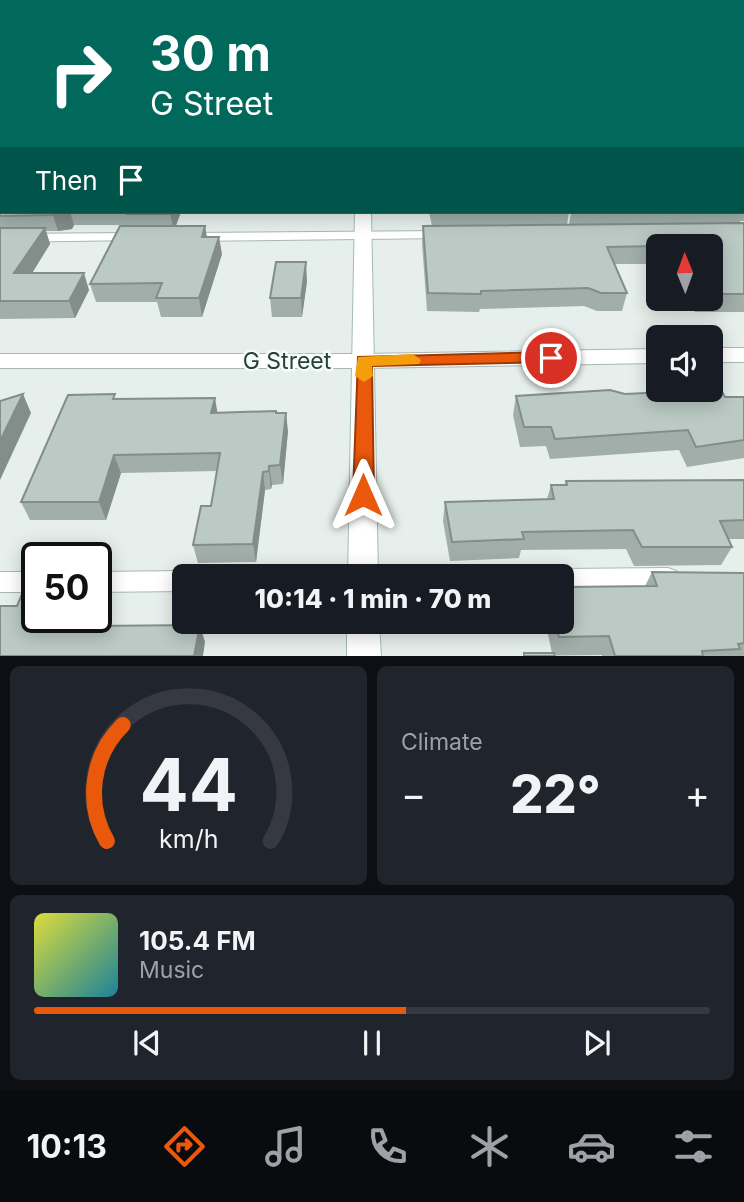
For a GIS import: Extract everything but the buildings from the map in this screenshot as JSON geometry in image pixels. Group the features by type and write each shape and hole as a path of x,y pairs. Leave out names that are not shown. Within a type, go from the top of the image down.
{"street":[{"path":"363,214 363,564"},
{"path":"723,355 744,355"},
{"name":"G Street","path":"0,361 364,361 646,356"},
{"path":"363,634 364,656"}],"lane":[{"path":"0,238 458,235"},
{"path":"574,579 692,578"},
{"path":"112,582 172,581"},
{"path":"0,582 21,582"}],"slow traffic":[{"path":"364,376 364,361 413,360"}],"route":[{"path":"363,495 364,361 551,358"}]}
